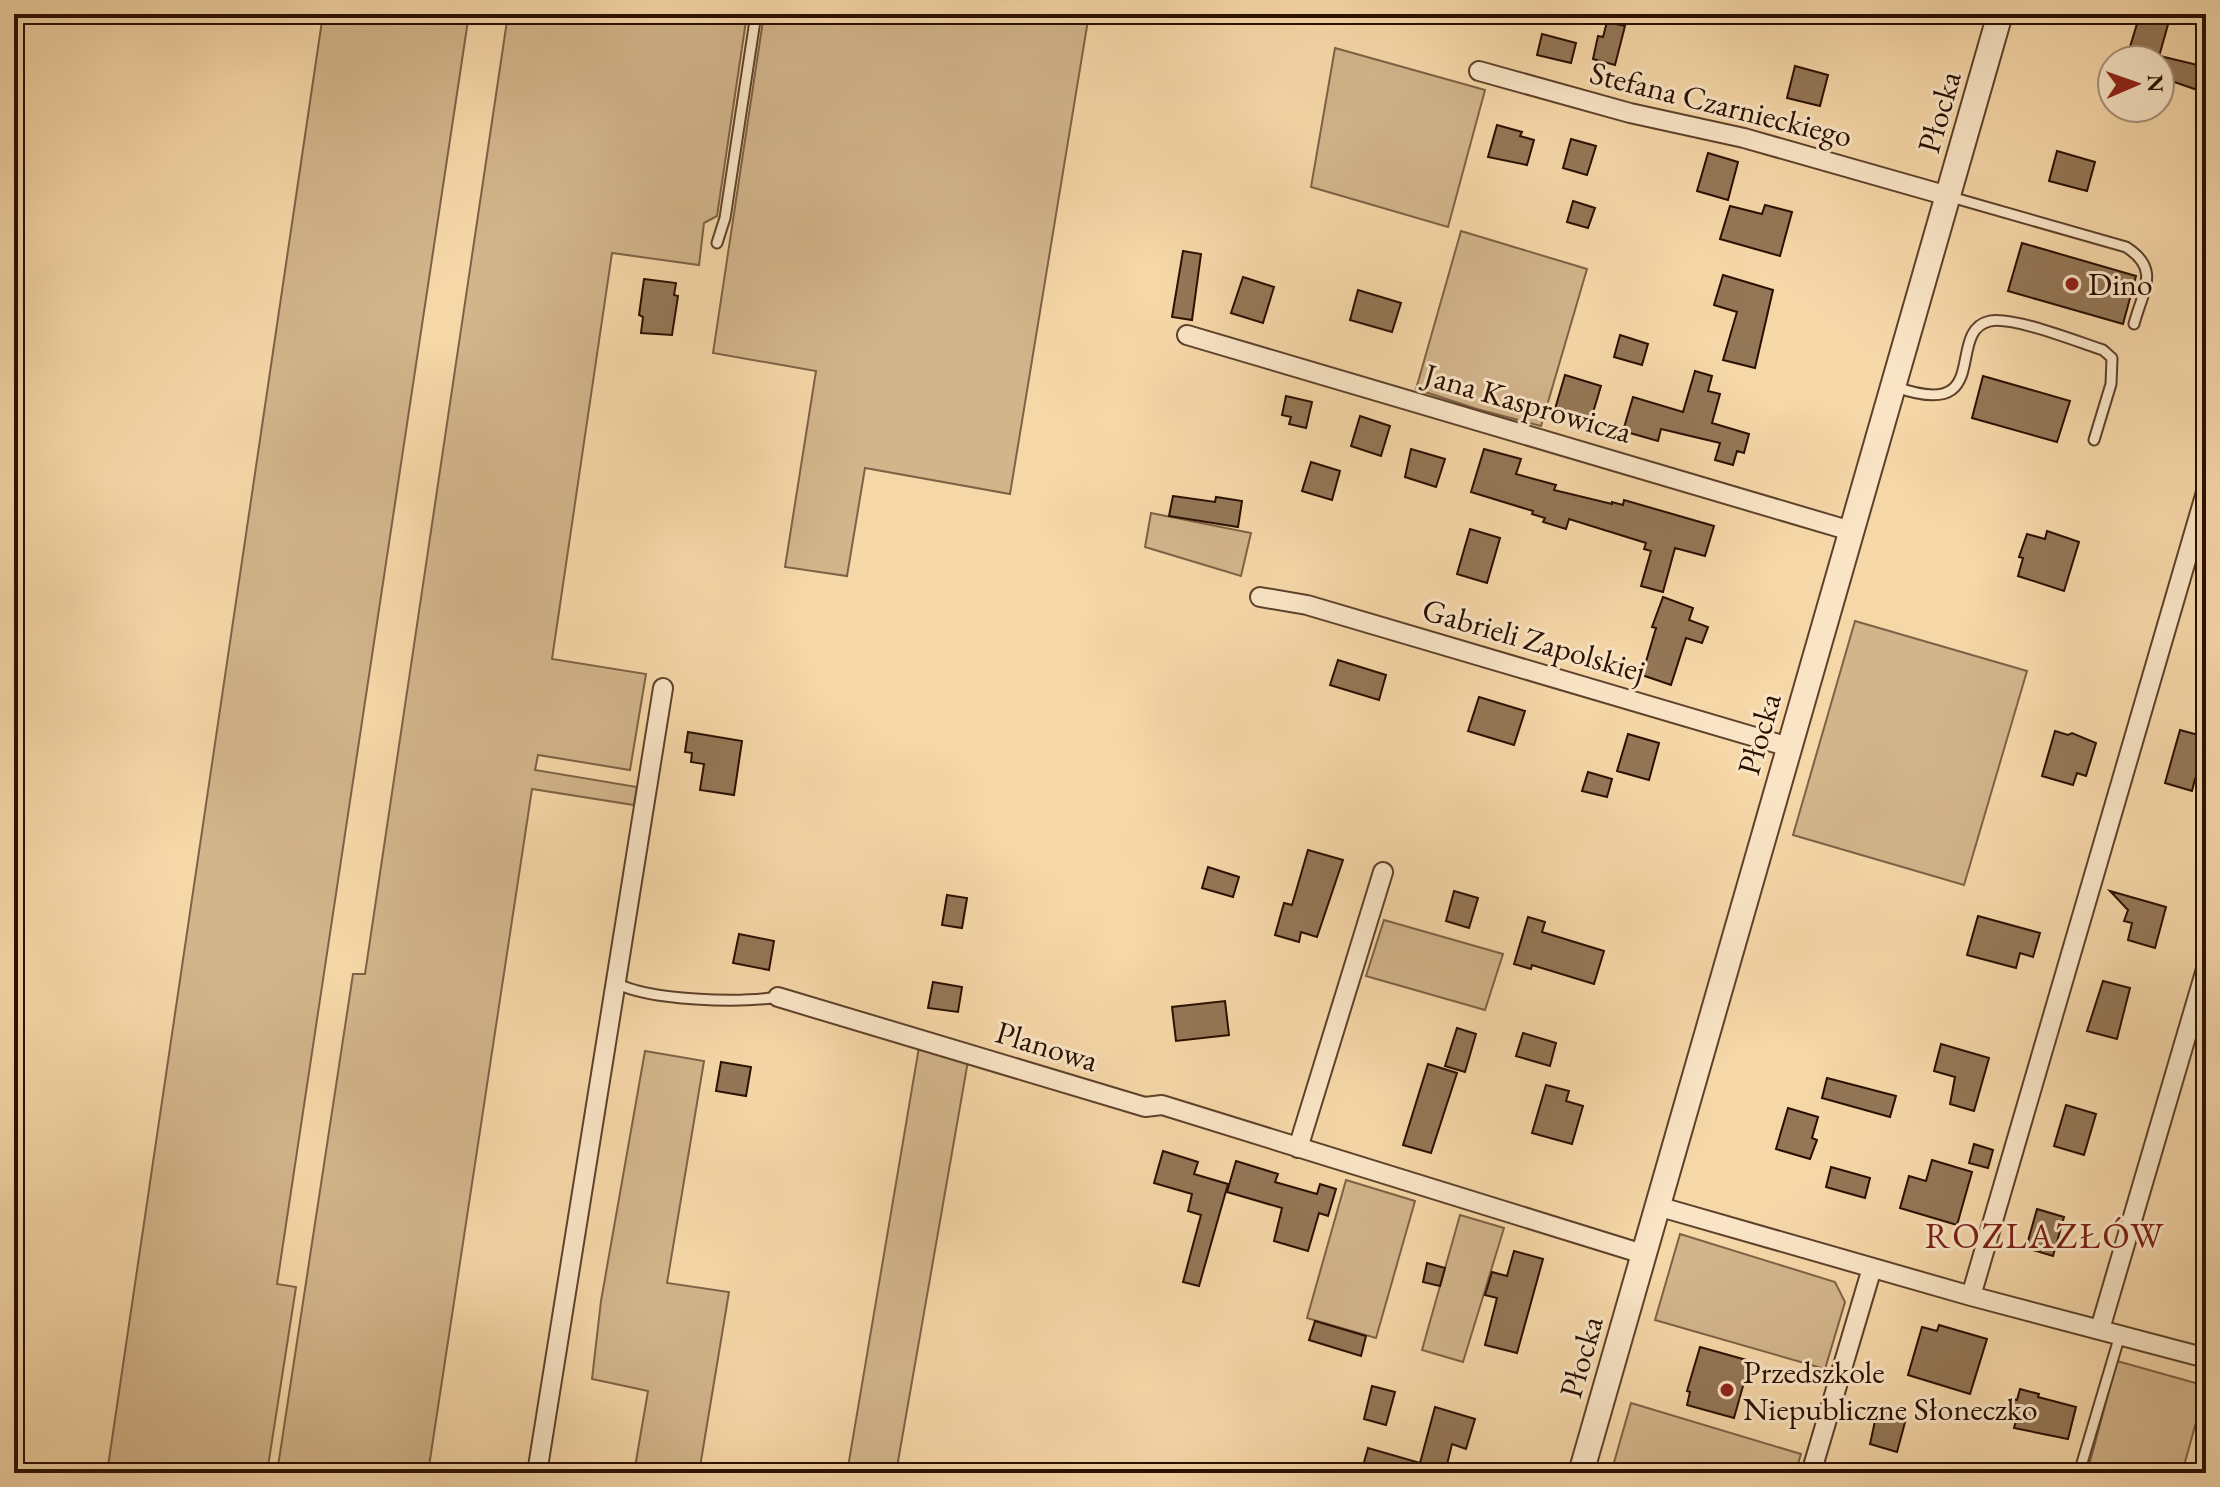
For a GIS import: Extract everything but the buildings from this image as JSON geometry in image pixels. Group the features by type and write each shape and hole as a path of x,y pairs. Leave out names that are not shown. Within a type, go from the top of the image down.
{"street":[{"name":"Płocka","path":"1581,1473 2000,14"},
{"name":"Stefana Czarnieckiego","path":"1479,71 1630,113 1744,138 1948,196"},
{"name":"Jana Kasprowicza","path":"1187,335 1851,531"},
{"path":"1971,1296 2206,492"},
{"name":"Gabrieli Zapolskiej","path":"1260,597 1307,605 1789,747"},
{"path":"537,1473 663,688"},
{"path":"1298,1148 1383,872"},
{"path":"2100,1329 2206,969"},
{"name":"Planowa","path":"778,997 1145,1107 1162,1105 1643,1254"},
{"path":"1657,1206 1971,1296 2206,1358"},
{"path":"1811,1473 1872,1268"}],"lane":[{"path":"717,243 725,218 756,14"},
{"path":"1948,196 2126,247 2137,254 2145,261 2148,271 2134,324"},
{"path":"1893,386 1942,396 1950,393 1958,383 1973,334 1980,325 1991,321 2010,321 2103,350 2112,358 2111,384 2094,440"},
{"path":"614,982 639,991 712,1000 749,1002 778,997"},
{"path":"2079,1473 2120,1335"}],"shaded area":[{"path":"323,14 469,14 277,1284 296,1287 267,1473 107,1473"},
{"path":"508,14 747,14 717,216 704,223 699,265 612,253 552,659 646,674 630,770 538,755 535,770 637,787 634,805 532,789 428,1473 277,1473 353,974 365,974"},
{"path":"764,14 1089,14 1010,494 865,468 847,576 785,567 816,371 713,353"},
{"path":"1335,48 1485,90 1448,227 1311,187"},
{"path":"1461,231 1587,269 1541,426 1416,389"},
{"path":"1151,513 1251,533 1241,576 1145,547"},
{"path":"1855,621 2027,671 1964,885 1793,835"},
{"path":"1384,920 1503,954 1485,1010 1366,976"},
{"path":"919,1047 968,1061 896,1473 847,1473"},
{"path":"645,1051 704,1061 667,1283 729,1292 699,1473 634,1473 648,1391 592,1379 601,1301"},
{"path":"1346,1180 1415,1201 1376,1338 1307,1318"},
{"path":"1460,1215 1504,1228 1463,1362 1422,1350"},
{"path":"1680,1234 1835,1282 1845,1302 1825,1369 1655,1320"},
{"path":"2117,1361 2206,1386 2182,1473 2087,1473"},
{"path":"1631,1403 1801,1454 1795,1473 1611,1473"}],"place":[{"name":"Dino","path":"2072,284"},
{"name":"Przedszkole Niepubliczne Słoneczko","path":"1727,1390"}],"district":[{"name":"ROZLAZŁÓW","path":"2045,1235"}]}
